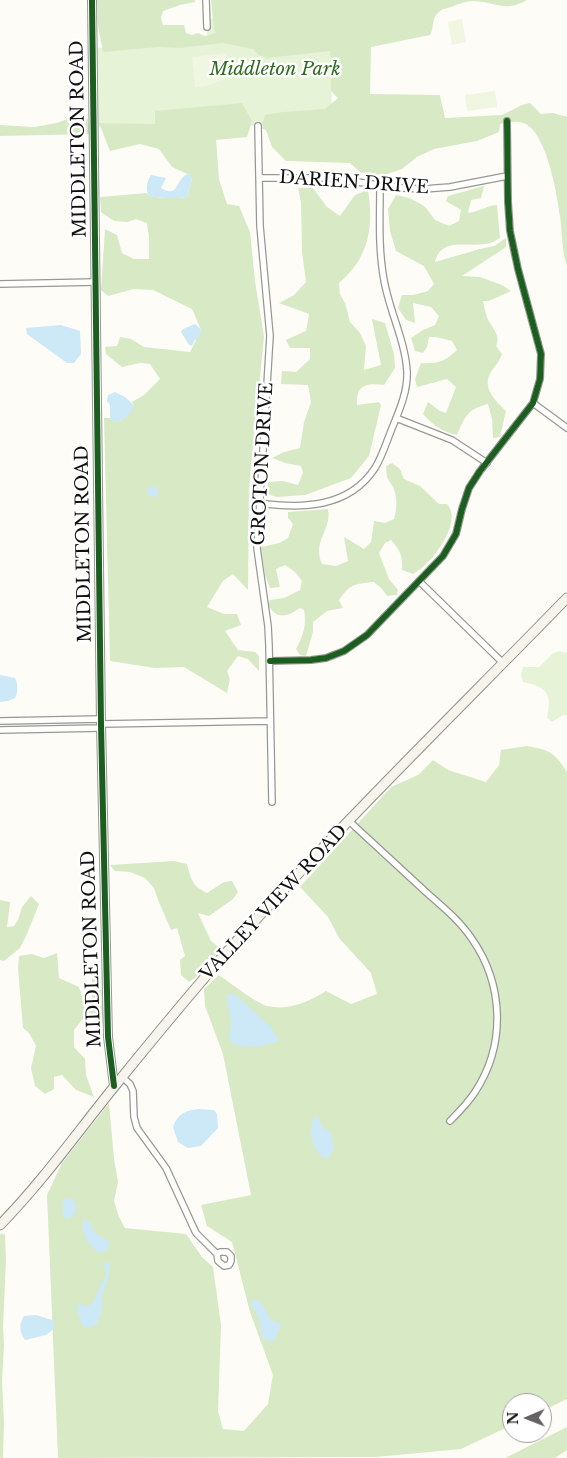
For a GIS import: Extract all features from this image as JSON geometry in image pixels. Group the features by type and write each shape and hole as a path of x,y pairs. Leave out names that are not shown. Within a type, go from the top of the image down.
{"main road":[{"name":"VALLEY VIEW ROAD","path":"0,1225 44,1177 114,1086 268,906 567,598"}],"street":[{"name":"MIDDLETON ROAD","path":"92,0 101,724 108,1037 114,1086"},
{"path":"206,0 207,27"},
{"path":"270,660 318,659 344,651 367,635 420,582 448,549 456,534 469,488 533,403 540,379 541,354 522,286 509,218 507,121"},
{"name":"GROTON DRIVE","path":"258,126 261,245 270,336 259,502 258,560 268,626 270,660 272,802"},
{"name":"DARIEN DRIVE","path":"259,178 314,177 402,188 433,188 508,176"},
{"path":"259,502 286,506 310,506 330,502 347,495 361,485 375,468 396,418 406,388 407,370 384,280 380,256 380,185"},
{"path":"0,284 96,282"},
{"path":"533,403 567,428"},
{"path":"396,418 452,440 487,463"},
{"path":"420,582 503,663"},
{"path":"0,721 101,724"},
{"path":"0,730 101,724 270,721"},
{"path":"349,821 467,932 483,956 492,979 498,1015 493,1053 486,1072 474,1093 450,1121"},
{"path":"122,1077 130,1084 133,1091 134,1117 137,1128 166,1168 196,1233 217,1254"}],"green space":[{"path":"97,0 195,0 195,2 163,11 161,18 163,25 184,25 186,33 192,35 198,33 205,36 216,33 214,30 211,0 527,0 512,6 500,6 474,1 462,3 442,10 437,14 430,35 371,47 370,94 440,95 445,118 502,115 530,103 541,114 553,113 567,117 567,265 553,178 543,147 528,126 519,122 500,124 499,132 477,141 434,149 417,157 402,169 384,175 360,172 350,163 286,161 272,147 266,130 261,128 265,115 325,109 338,98 331,91 330,51 267,58 259,55 253,49 223,43 180,48 158,47 103,52 98,26"},
{"name":"Middleton Park","path":"330,11 332,125 94,127 93,48 207,44 207,19"},
{"path":"462,19 466,42 452,45 448,22"},
{"path":"226,53 226,72 222,80 206,86 195,87 192,57"},
{"path":"495,91 497,107 467,111 465,95"},
{"path":"242,103 252,121 247,137 216,140 219,179 227,204 239,206 250,232 255,281 264,337 249,487 248,590 233,574 223,581 207,607 224,614 237,614 241,625 225,631 238,650 255,652 259,656 259,671 248,659 238,656 227,671 230,679 227,693 184,667 155,668 110,661 104,418 110,418 115,422 122,420 134,405 132,402 144,395 160,379 150,364 140,363 122,367 106,354 105,347 117,346 120,337 131,339 144,347 190,352 201,330 192,309 153,290 134,289 108,296 101,290 105,229 117,235 122,253 134,259 149,259 149,237 147,223 136,219 127,222 114,221 101,212 100,197 147,193 149,196 158,197 187,197 192,178 190,175 172,167 159,149 140,144 110,151 99,123 155,124 155,111"},
{"path":"75,116 88,119 90,134 0,136 0,125 34,127 57,123"},
{"path":"484,186 481,198 471,200 468,213 497,205 500,238 487,244 448,246 438,254 435,262 494,246 506,238 506,247 462,276 480,277 502,285 511,291 489,301 483,301 487,317 497,334 496,346 502,354 488,380 489,390 506,411 500,437 493,438 492,419 488,404 471,411 462,423 457,435 438,428 423,414 428,402 446,413 456,387 447,379 417,387 415,379 421,363 440,361 457,350 452,341 429,337 427,347 423,353 415,351 411,338 435,325 439,316 431,307 413,303 415,323 406,320 398,308 402,295 413,295 428,291 434,284 424,266 396,251 390,231 388,209 396,195 409,198 427,209 435,220 449,226 459,221 461,210 446,201 448,196"},
{"path":"312,187 327,207 340,216 355,195 368,190 370,217 367,241 357,263 339,283 340,294 345,303 350,322 360,333 366,346 364,370 381,365 372,319 385,323 394,354 395,368 384,385 372,384 364,386 358,393 357,405 379,402 381,405 369,456 351,478 305,495 277,497 267,494 268,482 283,481 298,485 303,473 301,466 272,458 284,452 300,448 304,422 311,402 308,385 281,384 282,371 296,372 310,359 310,348 290,348 286,340 306,331 309,314 279,303 294,295 306,282 302,252 301,202 298,188"},
{"path":"392,463 400,469 404,479 420,486 439,504 447,504 451,512 448,532 436,553 413,574 402,570 400,554 391,540 385,543 379,553 389,579 398,590 397,595 387,596 374,582 353,586 339,600 343,608 327,611 313,622 313,632 306,656 300,655 296,649 304,630 304,610 300,608 282,616 271,610 268,605 270,600 284,598 300,590 302,581 295,572 285,565 276,569 280,587 270,588 265,575 261,547 279,543 288,538 293,524 288,518 288,512 328,509 327,523 319,549 322,564 336,566 348,561 344,537 364,549 371,542 374,521 385,523 394,519 396,498 391,483 387,478 386,466"},
{"path":"560,651 567,653 567,715 563,715 552,722 547,718 549,703 546,693 538,686 523,682 521,675 523,667 539,667 553,653"},
{"path":"527,746 541,749 555,756 567,772 567,1399 552,1406 552,1393 502,1393 502,1430 461,1449 376,1457 58,1458 47,1195 62,1163 109,1103 118,1182 114,1201 119,1217 125,1228 186,1234 202,1257 213,1267 221,1325 218,1411 223,1429 244,1431 268,1404 273,1375 250,1312 232,1242 207,1226 201,1205 251,1195 223,1054 205,1006 204,989 219,975 257,1001 276,1007 298,1004 313,999 326,991 351,1004 377,994 371,973 339,938 328,917 300,887 391,787 418,775 433,760 448,770 486,782 499,765 501,750"},
{"path":"174,861 187,864 193,881 198,888 207,893 224,882 232,881 238,892 233,899 209,916 198,913 211,941 221,949 195,978 189,982 181,975 180,960 185,956 177,928 171,930 154,888 145,878 130,872 115,871 110,865"},
{"path":"31,896 39,904 27,934 20,948 4,961 0,960 0,900 10,902 7,927 14,926 22,907"},
{"path":"57,953 59,978 79,987 84,1002 92,998 93,965 99,960 104,1021 100,1029 93,1018 82,1020 74,1030 74,1047 85,1059 86,1075 94,1097 76,1090 62,1075 54,1077 54,1089 45,1094 35,1086 31,1068 36,1046 29,1033 23,1028 18,969 19,956 31,954 44,958"},
{"path":"2,1233 5,1235 6,1259 2,1381 3,1458 0,1458 0,1235"},
{"path":"567,1427 567,1450 555,1458 505,1458 535,1443 552,1443 552,1434"}],"water":[{"path":"187,174 191,175 192,178 187,197 149,196 147,185 151,175 166,178 161,188 171,191 176,188"},
{"path":"195,324 201,329 199,338 195,340 192,346 189,345 181,332 183,329"},
{"path":"61,325 80,331 81,354 74,363 67,363 27,334 26,328"},
{"path":"115,392 125,397 134,405 127,417 115,422 110,418 110,405 107,401 108,395"},
{"path":"151,486 157,488 158,497 149,496 147,493 148,488"},
{"path":"0,675 15,678 17,693 15,698 0,702"},
{"path":"233,993 271,1027 279,1041 248,1047 229,1041 231,1023 227,995"},
{"path":"198,1109 214,1110 217,1114 218,1128 201,1146 188,1148 178,1142 173,1127 182,1114"},
{"path":"314,1117 318,1117 323,1128 331,1132 334,1148 329,1158 322,1157 313,1143 311,1128"},
{"path":"71,1198 74,1200 77,1209 71,1218 67,1219 63,1216 63,1202 65,1199"},
{"path":"85,1220 91,1223 93,1231 108,1241 109,1248 103,1253 94,1249 85,1237 82,1222"},
{"path":"108,1262 110,1268 101,1297 103,1304 101,1315 96,1325 85,1328 79,1317 78,1304 88,1306 93,1303 106,1275 104,1264"},
{"path":"253,1299 260,1301 271,1320 280,1323 281,1326 274,1341 269,1342 262,1337 258,1315 251,1306"},
{"path":"36,1315 52,1320 55,1328 46,1335 25,1340 21,1331 22,1319 24,1316"}],"cycle path":[{"path":"92,0 101,724 108,1037 114,1086"},
{"path":"270,661 326,658 344,651 367,635 443,556 456,534 469,488 533,403 540,379 541,354 518,269 510,231 507,121"}]}
